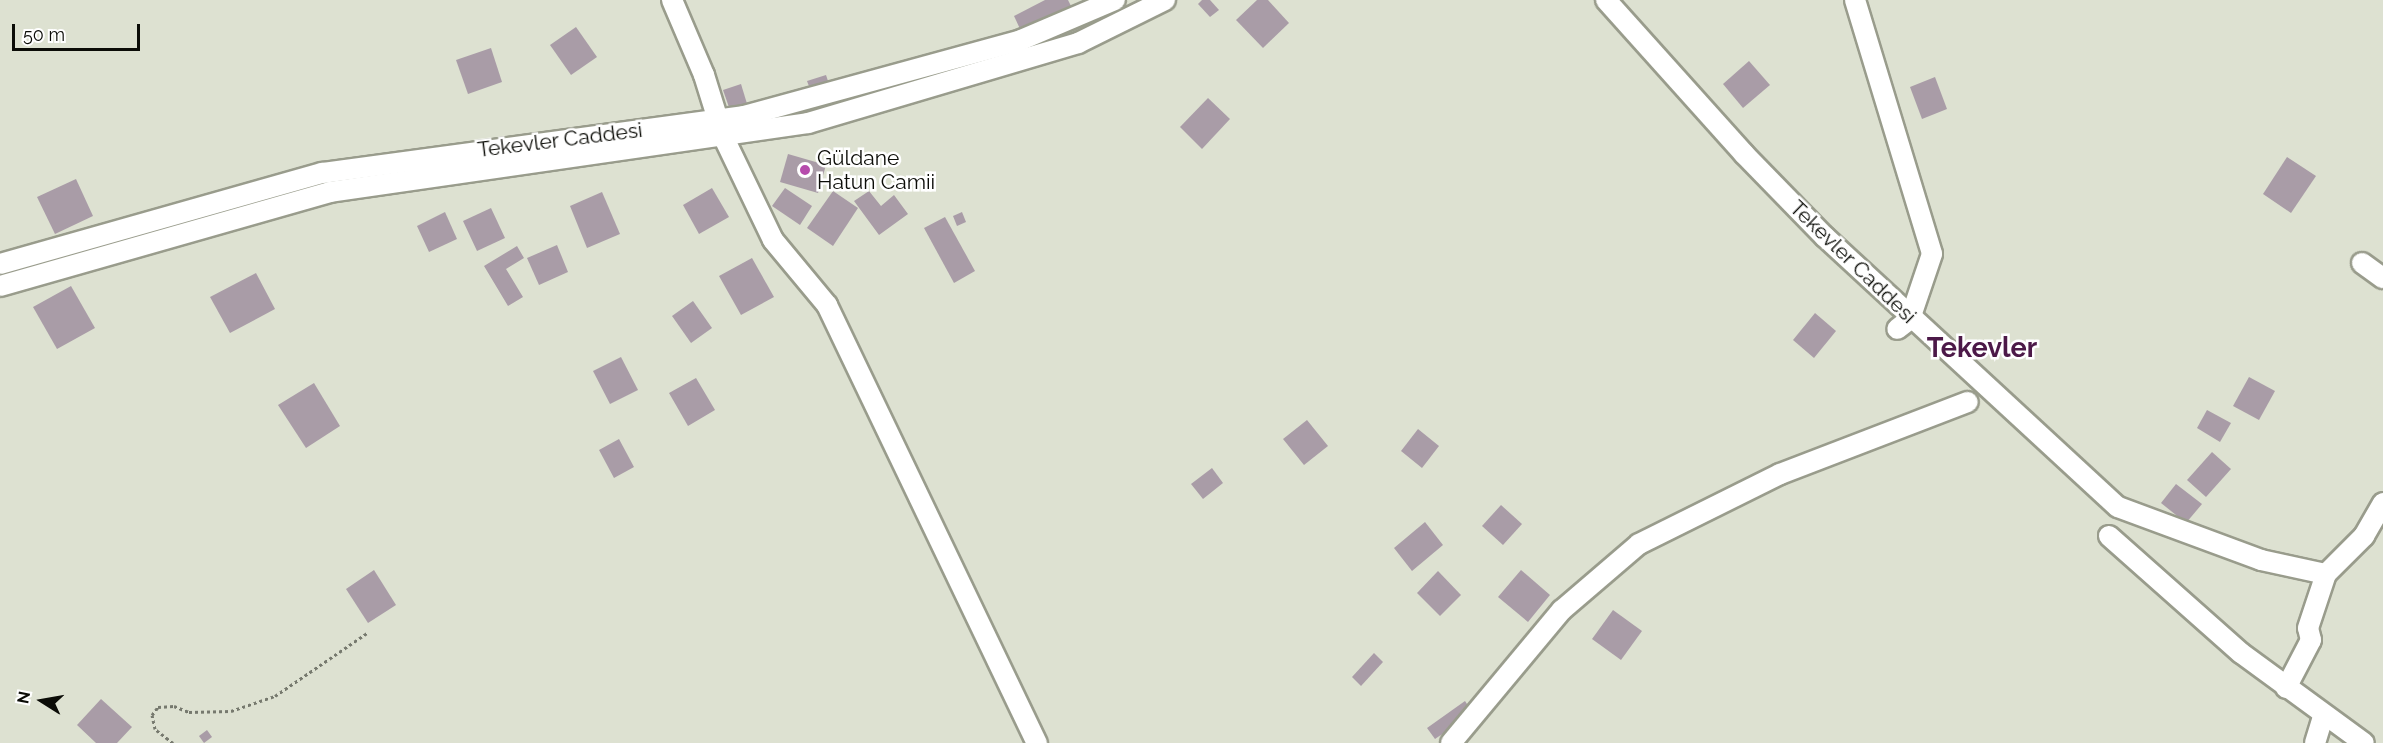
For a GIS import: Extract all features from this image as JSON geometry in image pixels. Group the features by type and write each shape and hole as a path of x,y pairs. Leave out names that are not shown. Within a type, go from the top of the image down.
{"street":[{"path":"672,0 721,128 773,240 827,305 1037,743"},
{"name":"Tekevler Caddesi","path":"0,264 322,173 721,128 788,106 1021,40 1115,0"},
{"path":"0,286 330,192 721,128 808,123 927,90 1078,43 1165,0"},
{"name":"Tekevler Caddesi","path":"1606,0 1744,154 1904,324 2118,507 2261,560 2326,574"},
{"path":"1855,0 1932,254 1904,324"},
{"path":"2362,263 2383,278"},
{"path":"1451,743 1562,610 1639,544 1780,474 1968,402"},
{"path":"2286,688 2311,640 2308,628 2326,574 2364,536 2383,503"},
{"path":"2109,536 2241,653 2322,716 2364,743"},
{"path":"2315,743 2322,716"}],"path":[{"path":"172,743 155,729 152,716 158,708 174,706 189,712 231,711 254,704 295,686 367,633"}],"building":[{"path":"1045,0 1068,0 1071,6 1021,31 1014,16"},
{"path":"1202,0 1210,0 1219,10 1210,17 1198,4"},
{"path":"1257,0 1268,0 1289,23 1263,48 1236,20"},
{"path":"576,27 597,57 571,75 550,45"},
{"path":"491,48 502,82 468,94 456,60"},
{"path":"1749,61 1770,85 1743,108 1723,84"},
{"path":"826,75 830,87 812,94 807,81"},
{"path":"1935,77 1947,109 1922,119 1910,87"},
{"path":"741,84 748,107 731,113 723,90"},
{"path":"1208,98 1230,119 1202,149 1180,127"},
{"path":"788,154 826,165 818,193 780,182"},
{"path":"2287,157 2316,176 2291,213 2263,194"},
{"path":"76,179 93,216 55,234 37,197"},
{"path":"712,188 729,217 699,234 683,205"},
{"path":"785,188 812,206 800,225 772,206"},
{"path":"833,191 858,208 833,246 807,228"},
{"path":"869,191 881,206 894,195 908,214 879,235 854,201"},
{"path":"602,192 620,234 587,248 570,206"},
{"path":"491,208 505,238 477,251 463,221"},
{"path":"445,212 457,239 429,252 417,226"},
{"path":"962,212 966,222 957,226 953,216"},
{"path":"945,217 975,271 954,283 924,228"},
{"path":"557,245 568,272 539,285 527,258"},
{"path":"517,246 524,258 506,269 523,297 508,306 484,266"},
{"path":"752,258 774,297 741,315 719,276"},
{"path":"256,273 275,309 230,333 210,297"},
{"path":"71,286 95,328 57,349 33,307"},
{"path":"693,301 712,328 691,343 672,316"},
{"path":"1815,313 1836,331 1814,358 1793,340"},
{"path":"621,357 638,390 610,404 593,371"},
{"path":"2249,377 2275,391 2259,420 2233,406"},
{"path":"696,378 715,410 688,426 669,393"},
{"path":"314,383 340,426 306,448 278,405"},
{"path":"2207,410 2231,423 2220,442 2197,428"},
{"path":"1307,420 1328,446 1304,465 1283,439"},
{"path":"1418,429 1439,446 1422,468 1401,451"},
{"path":"619,439 634,467 614,478 599,450"},
{"path":"2212,452 2231,469 2206,497 2187,480"},
{"path":"1212,468 1223,483 1203,499 1191,484"},
{"path":"2176,484 2202,504 2186,523 2161,503"},
{"path":"1501,505 1522,524 1503,545 1482,526"},
{"path":"1425,522 1443,545 1412,571 1394,548"},
{"path":"374,570 396,605 368,623 346,589"},
{"path":"1521,570 1550,595 1528,622 1498,597"},
{"path":"1438,571 1461,595 1440,616 1417,593"},
{"path":"1613,610 1642,631 1621,660 1592,639"},
{"path":"1374,653 1383,662 1361,686 1352,677"},
{"path":"101,699 132,727 117,743 96,743 77,725"},
{"path":"1465,701 1473,713 1435,739 1427,728"},
{"path":"207,730 212,737 204,743 199,736"}],"place":[{"name":"Güldane Hatun Camii","path":"805,170"}],"district":[{"name":"Tekevler","path":"1982,348"}]}
